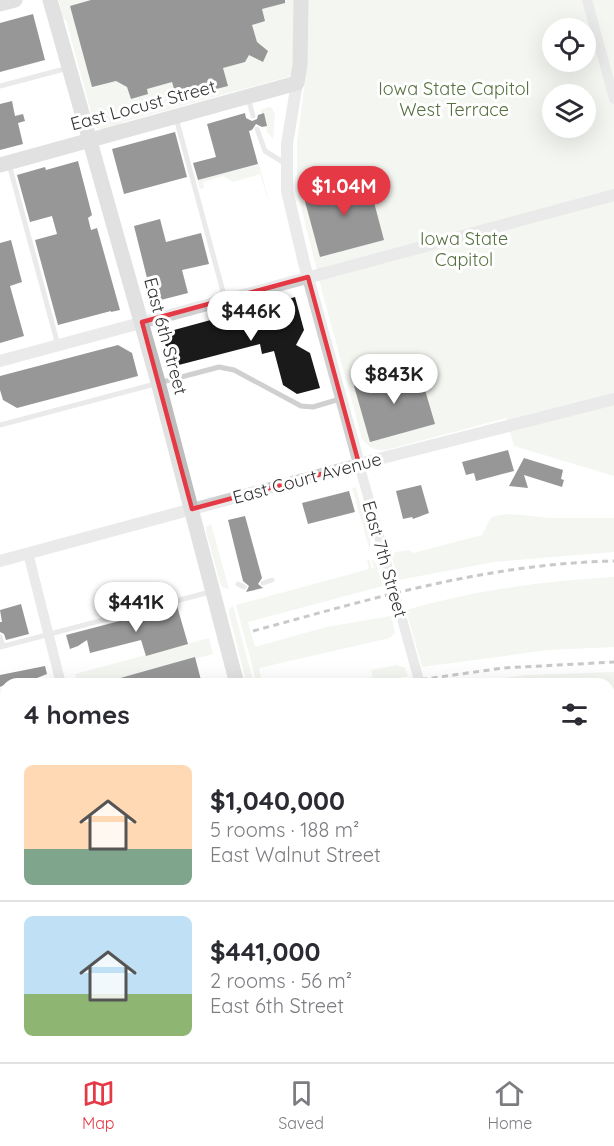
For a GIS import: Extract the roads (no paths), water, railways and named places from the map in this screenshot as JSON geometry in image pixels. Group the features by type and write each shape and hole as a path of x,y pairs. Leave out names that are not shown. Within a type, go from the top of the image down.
{"main road":[{"path":"0,4 15,0"},
{"name":"East 6th Street","path":"50,0 218,598 236,678"},
{"path":"297,83 300,65 301,0"},
{"name":"East Locust Street","path":"4,163 297,83"}],"street":[{"path":"587,0 614,99"},
{"name":"East 7th Street","path":"297,83 288,128 286,164 290,209 418,678"},
{"path":"0,361 614,195"},
{"name":"East Court Avenue","path":"0,561 359,464 614,399"},
{"path":"28,553 59,678"}],"lane":[{"path":"0,86 69,68"},
{"path":"248,96 254,116"},
{"path":"175,116 225,299"},
{"path":"257,129 265,151 286,164"},
{"path":"4,163 58,345"},
{"path":"0,424 222,367 234,370 301,406 313,406 341,398"},
{"path":"263,583 272,580"},
{"path":"238,584 244,587"},
{"path":"0,637 1,647 47,634 218,598"}],"railway":[{"path":"253,631 387,595 476,576 521,569 614,561"},
{"path":"432,678 503,668 614,662"}],"park label":[{"name":"Iowa State Capitol West Terrace","path":"454,98"},
{"name":"Iowa State Capitol","path":"464,248"}]}
